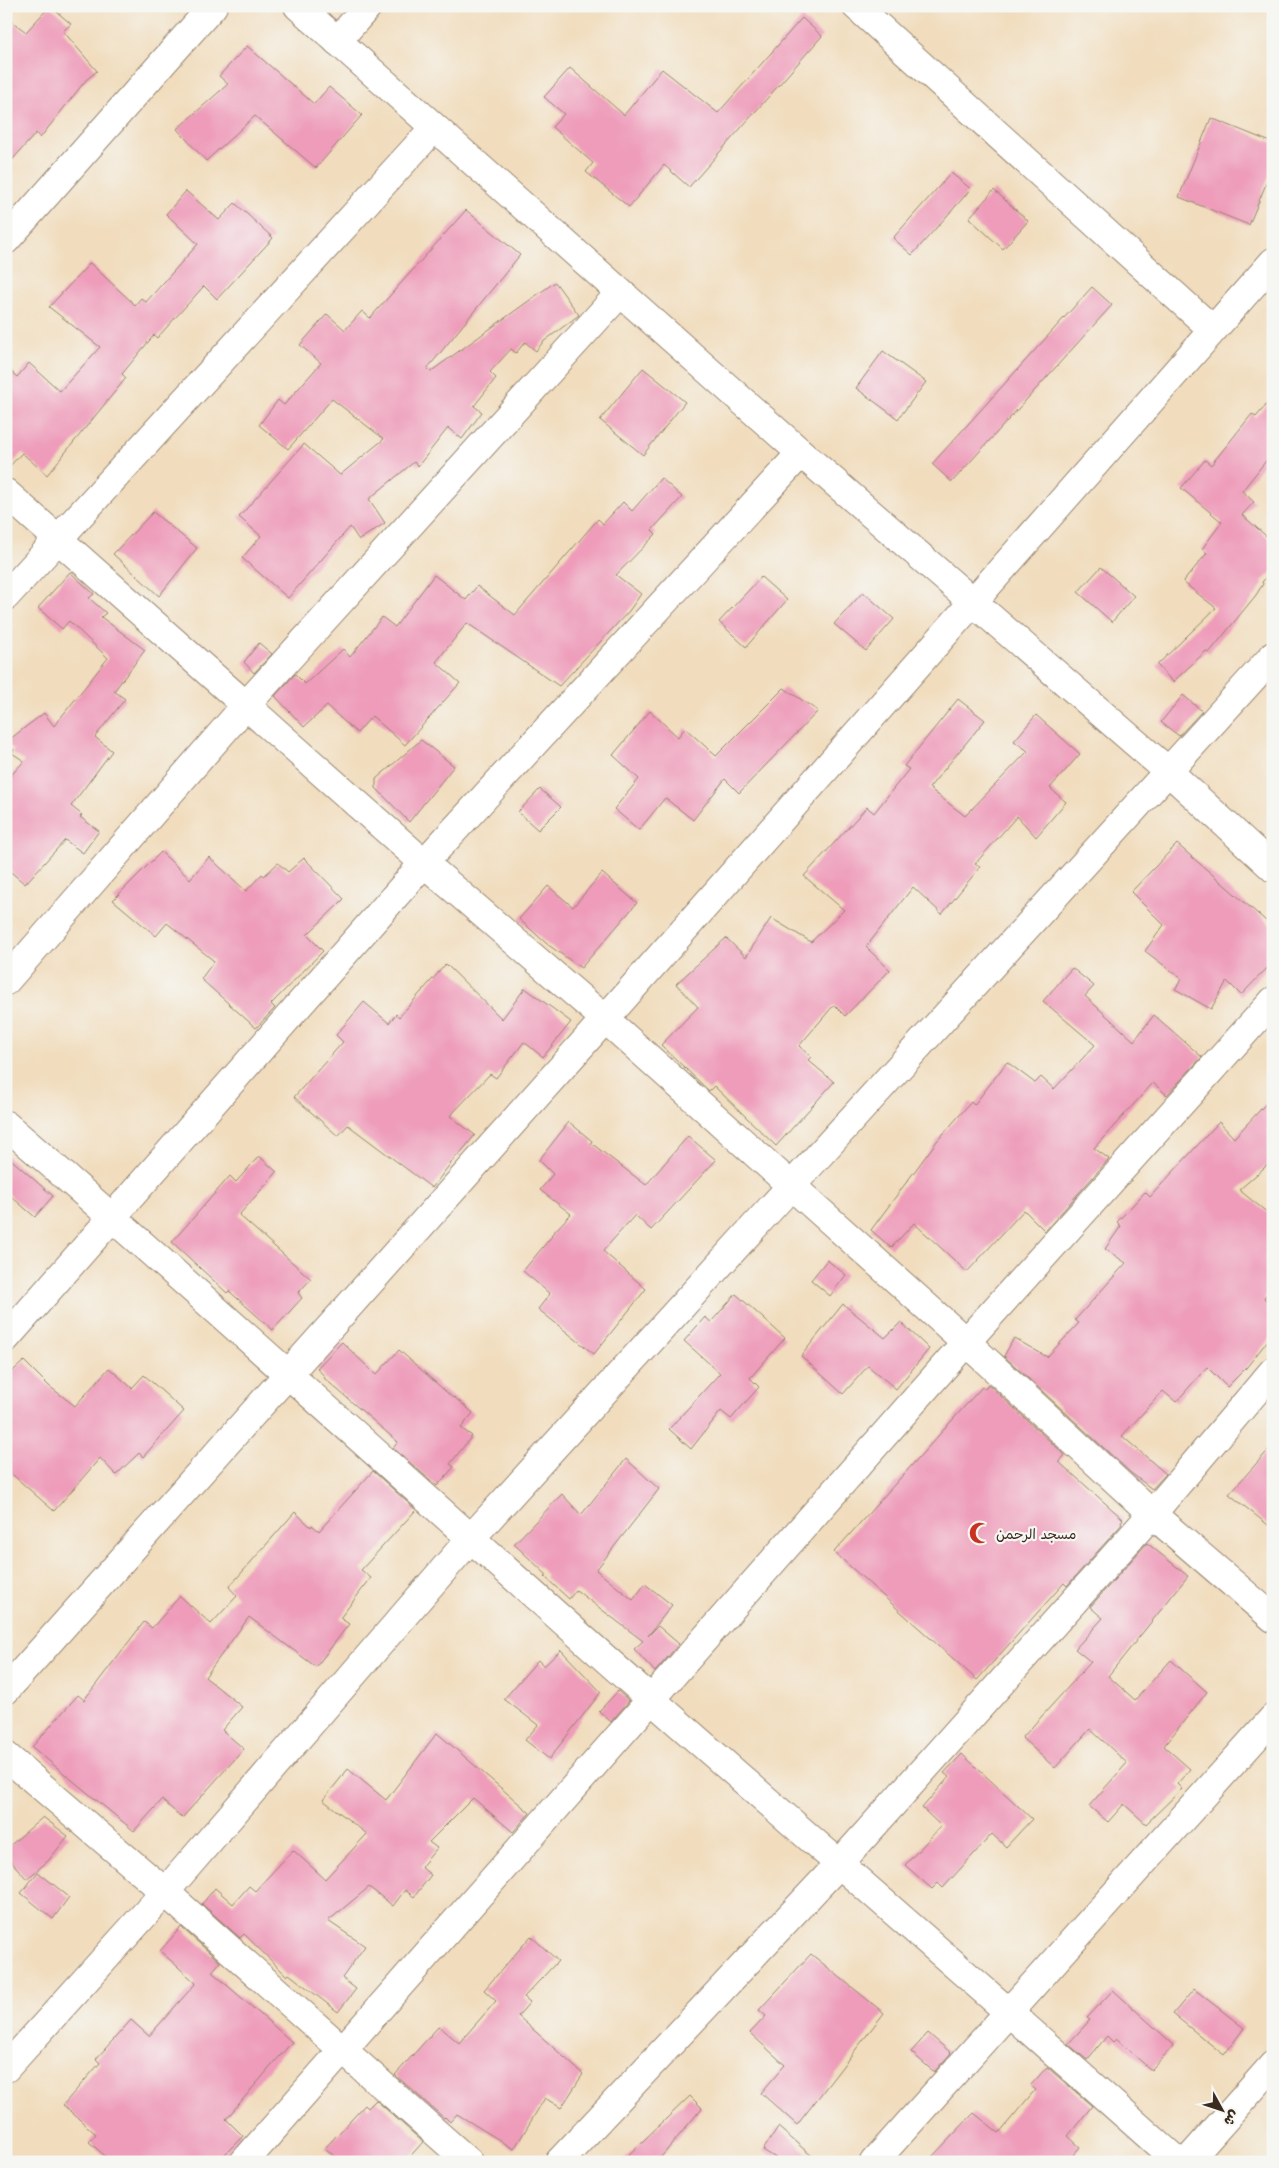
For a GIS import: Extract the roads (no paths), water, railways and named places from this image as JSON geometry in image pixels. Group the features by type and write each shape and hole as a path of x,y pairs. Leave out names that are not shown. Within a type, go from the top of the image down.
{"street":[{"path":"6,240 212,6"},
{"path":"298,6 972,604 1168,771 1273,868"},
{"path":"337,41 368,6"},
{"path":"856,6 1212,329"},
{"path":"6,596 434,128"},
{"path":"6,1690 605,1019 1273,262"},
{"path":"6,981 247,704 620,293"},
{"path":"6,1338 424,863 801,453"},
{"path":"6,493 247,704 424,863 605,1019 790,1187 966,1342 1152,1514 1273,1618"},
{"path":"6,2068 165,1892 471,1538 1273,656"},
{"path":"244,2162 966,1342 1273,1001"},
{"path":"6,1125 112,1216 652,1700 1010,2012 1178,2162"},
{"path":"559,2162 840,1863 1152,1514 1273,1371"},
{"path":"874,2162 1273,1718"},
{"path":"6,1756 165,1892 469,2162"},
{"path":"1187,2162 1273,2065"}],"place":[{"name":"مسجد الرحمن","path":"980,1533"}]}
